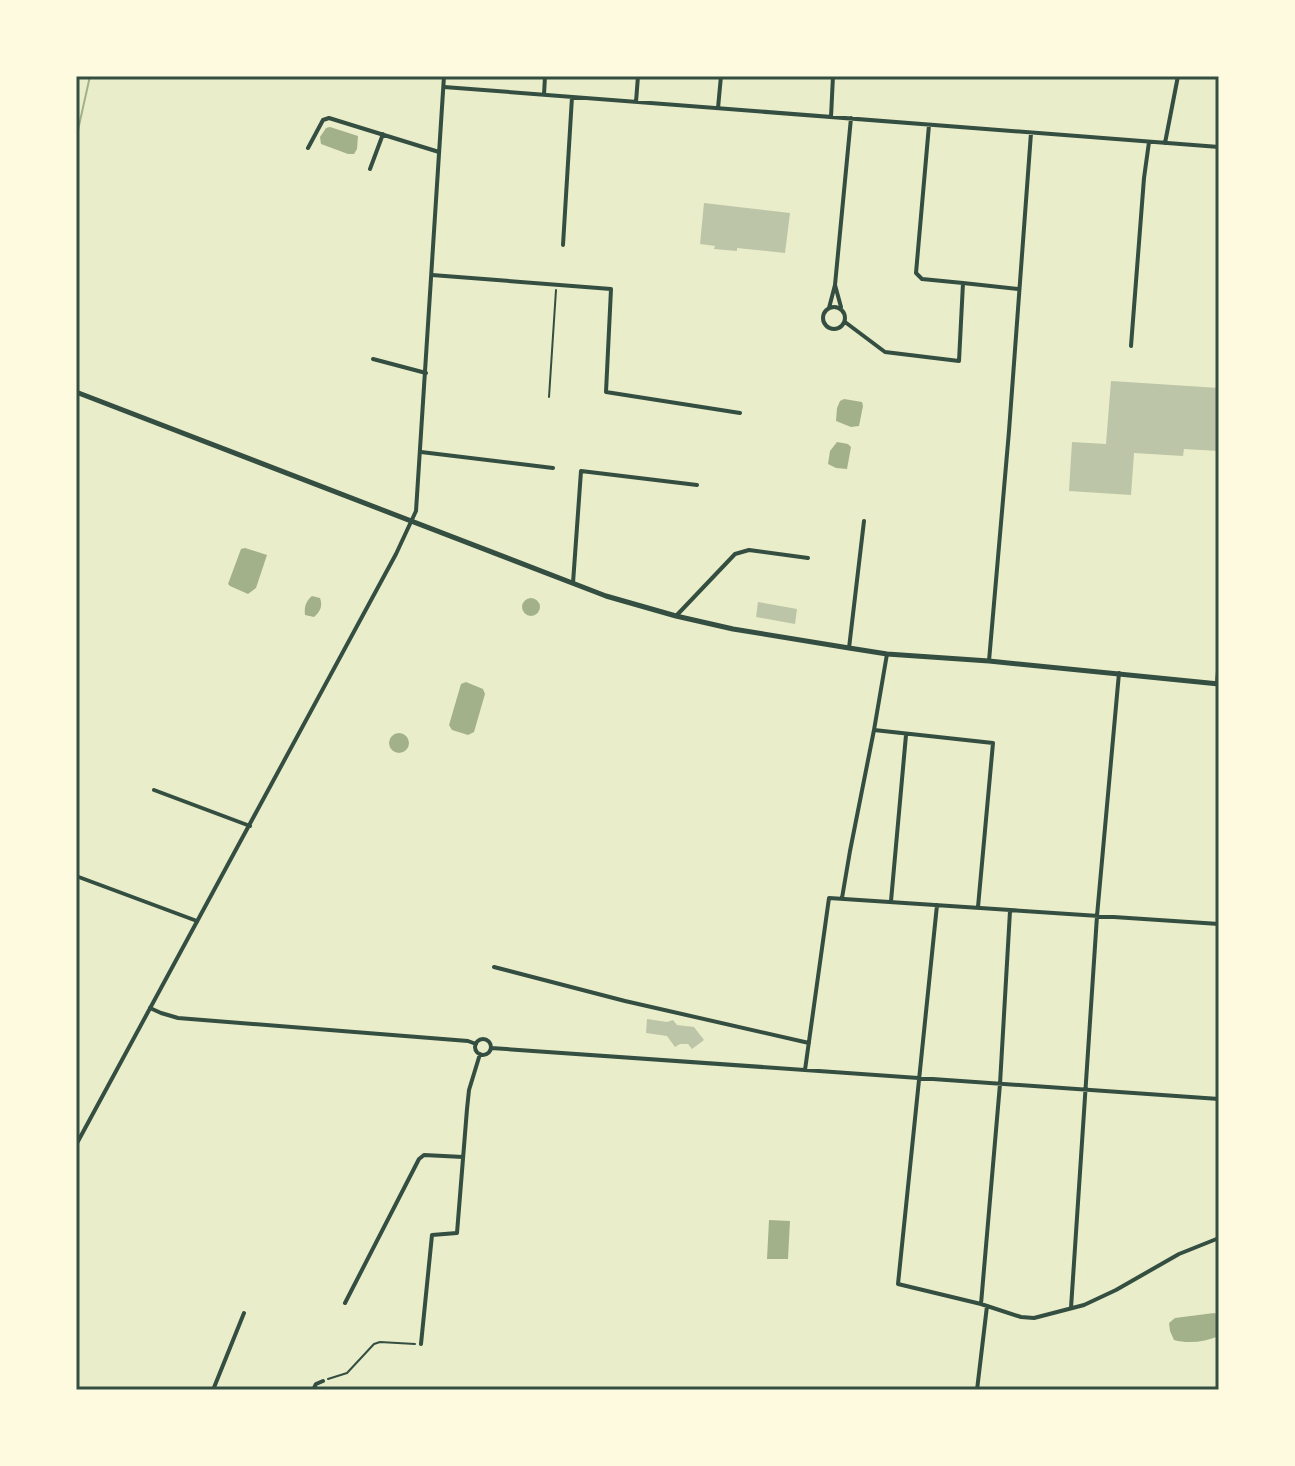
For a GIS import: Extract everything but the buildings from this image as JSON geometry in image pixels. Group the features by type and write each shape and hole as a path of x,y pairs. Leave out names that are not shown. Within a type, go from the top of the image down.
{"main road":[{"path":"76,392 573,583 676,616 733,629 887,654 1218,684"}],"street":[{"path":"76,1145 381,583 416,511 444,76"},
{"path":"544,95 545,76"},
{"path":"636,102 638,76"},
{"path":"718,108 721,76"},
{"path":"831,117 833,76"},
{"path":"1165,143 1178,76"},
{"path":"444,87 1219,147"},
{"path":"563,245 572,97"},
{"path":"308,148 323,120 329,118 439,152"},
{"path":"835,285 845,315 845,322 837,329 827,326 823,317 829,308 835,285 851,118"},
{"path":"929,125 916,273 922,279 1019,289"},
{"path":"989,661 1031,133"},
{"path":"370,169 383,134"},
{"path":"1131,346 1149,142"},
{"path":"432,275 611,289 606,392 740,413"},
{"path":"845,322 885,352 959,361 963,283"},
{"path":"829,308 842,309"},
{"path":"373,359 426,373"},
{"path":"421,452 553,468"},
{"path":"573,583 581,471 697,485"},
{"path":"849,648 864,521"},
{"path":"676,616 735,554 749,550 808,558"},
{"path":"842,898 887,654"},
{"path":"1218,684 1219,660"},
{"path":"1071,1308 1097,916 1119,673"},
{"path":"874,730 993,743 978,907"},
{"path":"891,901 906,735"},
{"path":"154,790 250,826"},
{"path":"76,876 197,921"},
{"path":"805,1070 829,898 1219,924"},
{"path":"937,905 898,1284 1034,1318 1084,1305 1179,1254 1219,1238"},
{"path":"981,1304 1000,1084 1010,911"},
{"path":"494,967 809,1043"},
{"path":"150,1008 178,1018 476,1044"},
{"path":"476,1044 483,1039 488,1041 491,1048"},
{"path":"476,1044 475,1049 480,1054 487,1054 491,1048"},
{"path":"491,1048 1219,1099"},
{"path":"421,1344 432,1235 457,1233 469,1090 480,1054"},
{"path":"345,1303 419,1159 424,1155 463,1157"},
{"path":"977,1390 987,1306"},
{"path":"213,1390 244,1313"},
{"path":"313,1390 316,1384 323,1381"}],"path":[{"path":"549,397 557,285"},
{"path":"323,1381 347,1373 374,1344 421,1344"}],"shaded area":[{"path":"330,127 358,136 354,154 321,144 320,137"},
{"path":"844,399 862,402 859,426 851,427 836,421 837,408"},
{"path":"837,442 851,447 847,469 828,464 830,451"},
{"path":"241,549 267,555 256,588 248,594 228,584"},
{"path":"312,596 320,598 321,604 314,617 305,615 306,604"},
{"path":"531,598 540,607 531,616 522,607"},
{"path":"466,682 483,689 485,694 474,732 468,735 452,730 449,725 461,684"},
{"path":"399,733 406,736 409,743 406,750 399,753 392,750 389,743 392,736"},
{"path":"769,1220 790,1221 788,1259 767,1259"},
{"path":"1219,1315 1219,1336 1196,1342 1174,1340 1169,1323 1175,1318"}],"waterway":[{"path":"76,139 90,76"}]}
